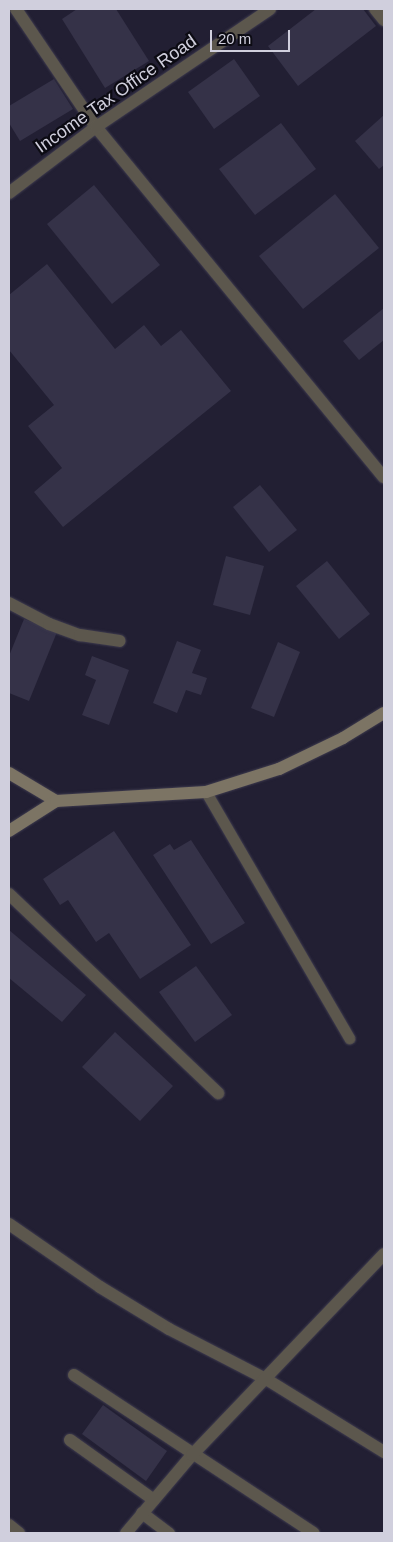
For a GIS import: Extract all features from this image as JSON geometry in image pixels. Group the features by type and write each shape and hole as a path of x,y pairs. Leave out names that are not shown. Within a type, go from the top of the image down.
{"street":[{"path":"16,9 96,127 384,477"},
{"name":"Income Tax Office Road","path":"9,193 96,127 270,9"},
{"path":"375,9 384,20"},
{"path":"9,603 49,624 80,635 120,640"},
{"path":"9,832 56,800 206,792 280,769 343,738 384,713"},
{"path":"9,773 56,800"},
{"path":"9,894 218,1093"},
{"path":"9,1224 100,1288 169,1329 266,1380 384,1452"},
{"path":"126,1533 192,1456 384,1254"},
{"path":"74,1375 192,1456 314,1533"},
{"path":"70,1440 154,1500"},
{"path":"142,1513 169,1533"},
{"path":"9,1525 20,1533"}],"lane":[{"path":"206,792 349,1038"}],"building":[{"path":"77,9 116,9 149,61 105,88 62,19"},
{"path":"316,9 363,9 376,26 298,86 268,46"},
{"path":"234,59 260,96 214,129 188,92"},
{"path":"54,79 73,109 20,141 9,123 9,106"},
{"path":"384,115 384,165 379,169 355,141"},
{"path":"281,123 316,169 255,215 219,169"},
{"path":"94,185 160,265 112,304 47,224"},
{"path":"335,194 379,248 303,309 259,256"},
{"path":"47,264 115,349 144,325 161,346 181,330 231,391 63,527 34,492 62,468 28,426 54,405 9,350 9,295"},
{"path":"384,308 384,340 359,360 343,341"},
{"path":"260,485 297,530 269,552 233,507"},
{"path":"226,556 264,566 250,615 213,605"},
{"path":"327,561 370,614 339,639 296,586"},
{"path":"24,619 57,632 29,701 9,693 9,656"},
{"path":"177,641 201,650 192,673 207,678 201,695 186,690 177,713 153,703"},
{"path":"278,642 300,652 274,717 251,708"},
{"path":"92,656 129,670 109,725 82,715 96,680 85,675"},
{"path":"114,831 191,945 140,979 109,933 96,942 68,900 60,905 43,879"},
{"path":"191,840 245,923 211,944 153,855 170,844 174,850"},
{"path":"9,930 86,995 62,1022 9,978"},
{"path":"196,966 232,1015 195,1042 159,992"},
{"path":"115,1032 173,1086 140,1121 82,1067"},
{"path":"103,1405 167,1451 146,1481 82,1434"}]}
